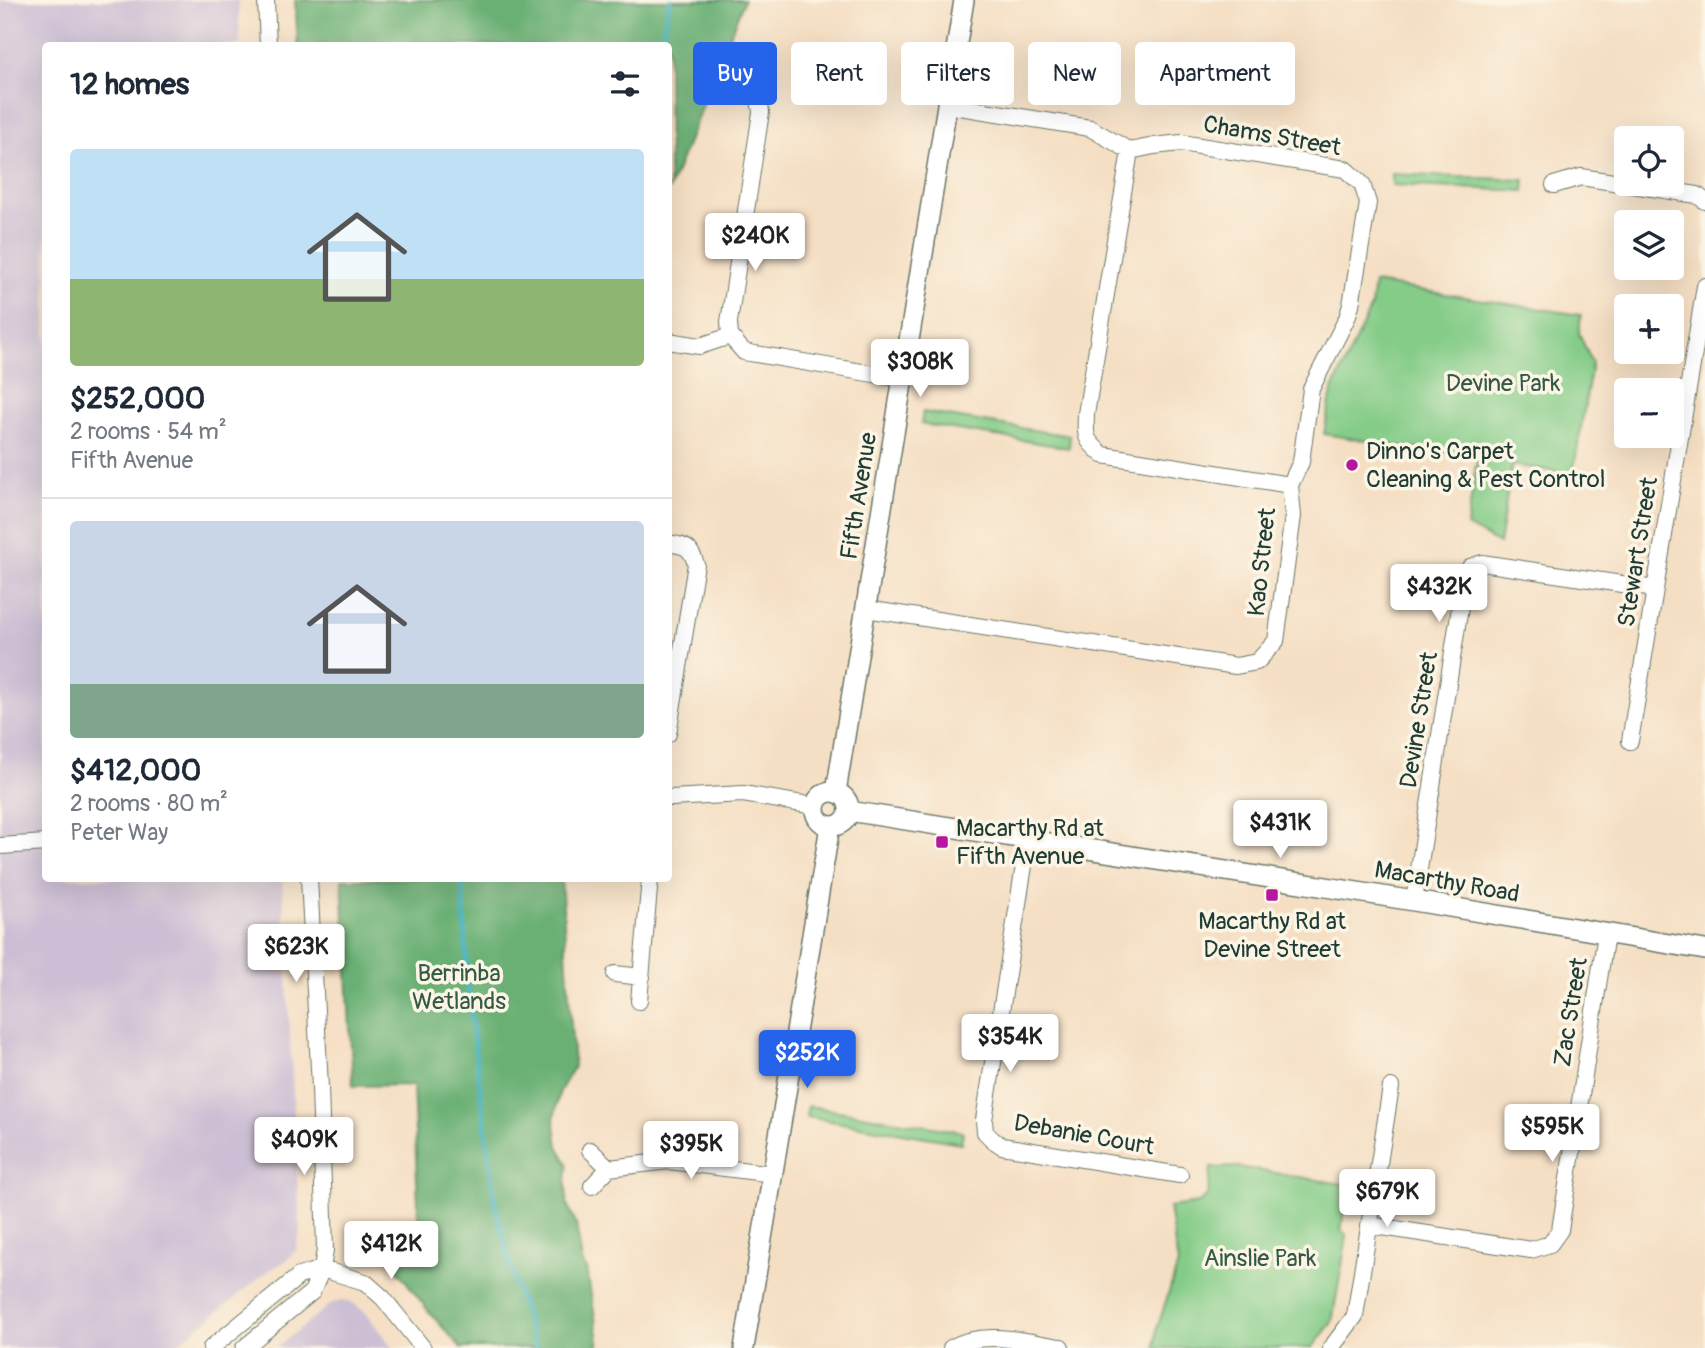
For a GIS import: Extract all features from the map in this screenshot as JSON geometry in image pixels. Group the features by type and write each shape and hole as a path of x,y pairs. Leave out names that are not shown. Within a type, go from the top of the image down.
{"street":[{"path":"266,0 268,42"},
{"name":"Fifth Avenue","path":"957,42 964,0"},
{"path":"760,105 729,322 730,336 744,352 903,379"},
{"path":"947,105 1090,128 1130,151"},
{"name":"Fifth Avenue","path":"836,792 947,105"},
{"name":"Chams Street","path":"1130,151 1181,143 1345,169 1362,184 1368,203 1351,305 1311,389 1301,462 1290,485"},
{"name":"Kao Street","path":"866,609 1236,666 1257,662 1276,641 1293,516 1290,485 1103,455 1089,443 1085,431 1130,151"},
{"path":"1554,185 1581,177 1697,195 1705,201"},
{"name":"Stewart Street","path":"1630,741 1705,286"},
{"path":"672,342 700,346 730,336"},
{"path":"672,544 684,545 692,552 696,564 672,710"},
{"name":"Devine Street","path":"1414,901 1464,582 1470,567 1482,563 1655,589"},
{"path":"836,792 845,797 849,806 848,816 841,824 830,826 817,817 815,806 820,797 836,792"},
{"path":"672,797 743,794 815,806"},
{"name":"Macarthy Road","path":"849,811 1705,950"},
{"path":"744,1348 830,826"},
{"name":"Debanie Court","path":"1028,840 984,1121 985,1132 1002,1146 1180,1175"},
{"path":"0,846 42,844"},
{"path":"244,1348 312,1293 326,1250 309,882"},
{"path":"639,1001 650,882"},
{"name":"Zac Street","path":"1369,1225 1531,1250 1550,1244 1560,1230 1605,934"},
{"path":"615,974 642,976"},
{"path":"1331,1348 1354,1316 1391,1087"},
{"path":"590,1150 610,1168"},
{"path":"592,1186 610,1168 669,1161 773,1174"},
{"path":"211,1348 299,1276 322,1269 365,1282 383,1298 423,1348"},
{"path":"951,1348 962,1342 990,1337 1061,1346"}],"shaded area":[{"path":"0,0 238,0 240,42 42,42 42,882 282,882 300,1232 296,1250 287,1260 270,1270 172,1348 0,1348"},
{"path":"332,1303 353,1303 365,1312 393,1348 276,1348"}],"green space":[{"path":"295,0 744,0 727,42 693,42 693,105 703,105 672,182 672,42 298,42"},
{"path":"1392,174 1525,180 1524,191 1392,185"},
{"name":"Devine Park","path":"1374,283 1581,315 1579,333 1592,363 1573,474 1512,465 1499,544 1467,526 1477,459 1324,434 1332,391 1371,307"},
{"path":"923,412 1070,436 1069,448 921,424"},
{"name":"Berrinba Wetlands","path":"342,882 561,882 574,1067 560,1091 554,1118 558,1146 568,1164 567,1204 576,1224 582,1261 587,1271 599,1340 597,1348 461,1348 430,1313 386,1255 420,1253 413,1085 353,1086"},
{"path":"808,1106 963,1132 961,1143 806,1117"},
{"name":"Ainslie Park","path":"1238,1167 1355,1186 1352,1206 1344,1211 1341,1230 1347,1236 1332,1322 1312,1348 1155,1348 1157,1329 1178,1264 1169,1207 1199,1203 1208,1194 1211,1168"}],"waterway":[{"path":"661,42 670,0"},
{"path":"462,882 469,1002 495,1203 517,1290 536,1348"}],"place":[{"name":"Dinno's Carpet Cleaning & Pest Control","path":"1352,465"},
{"name":"Macarthy Rd at Fifth Avenue","path":"942,842"},
{"name":"Macarthy Rd at Devine Street","path":"1272,895"}]}
